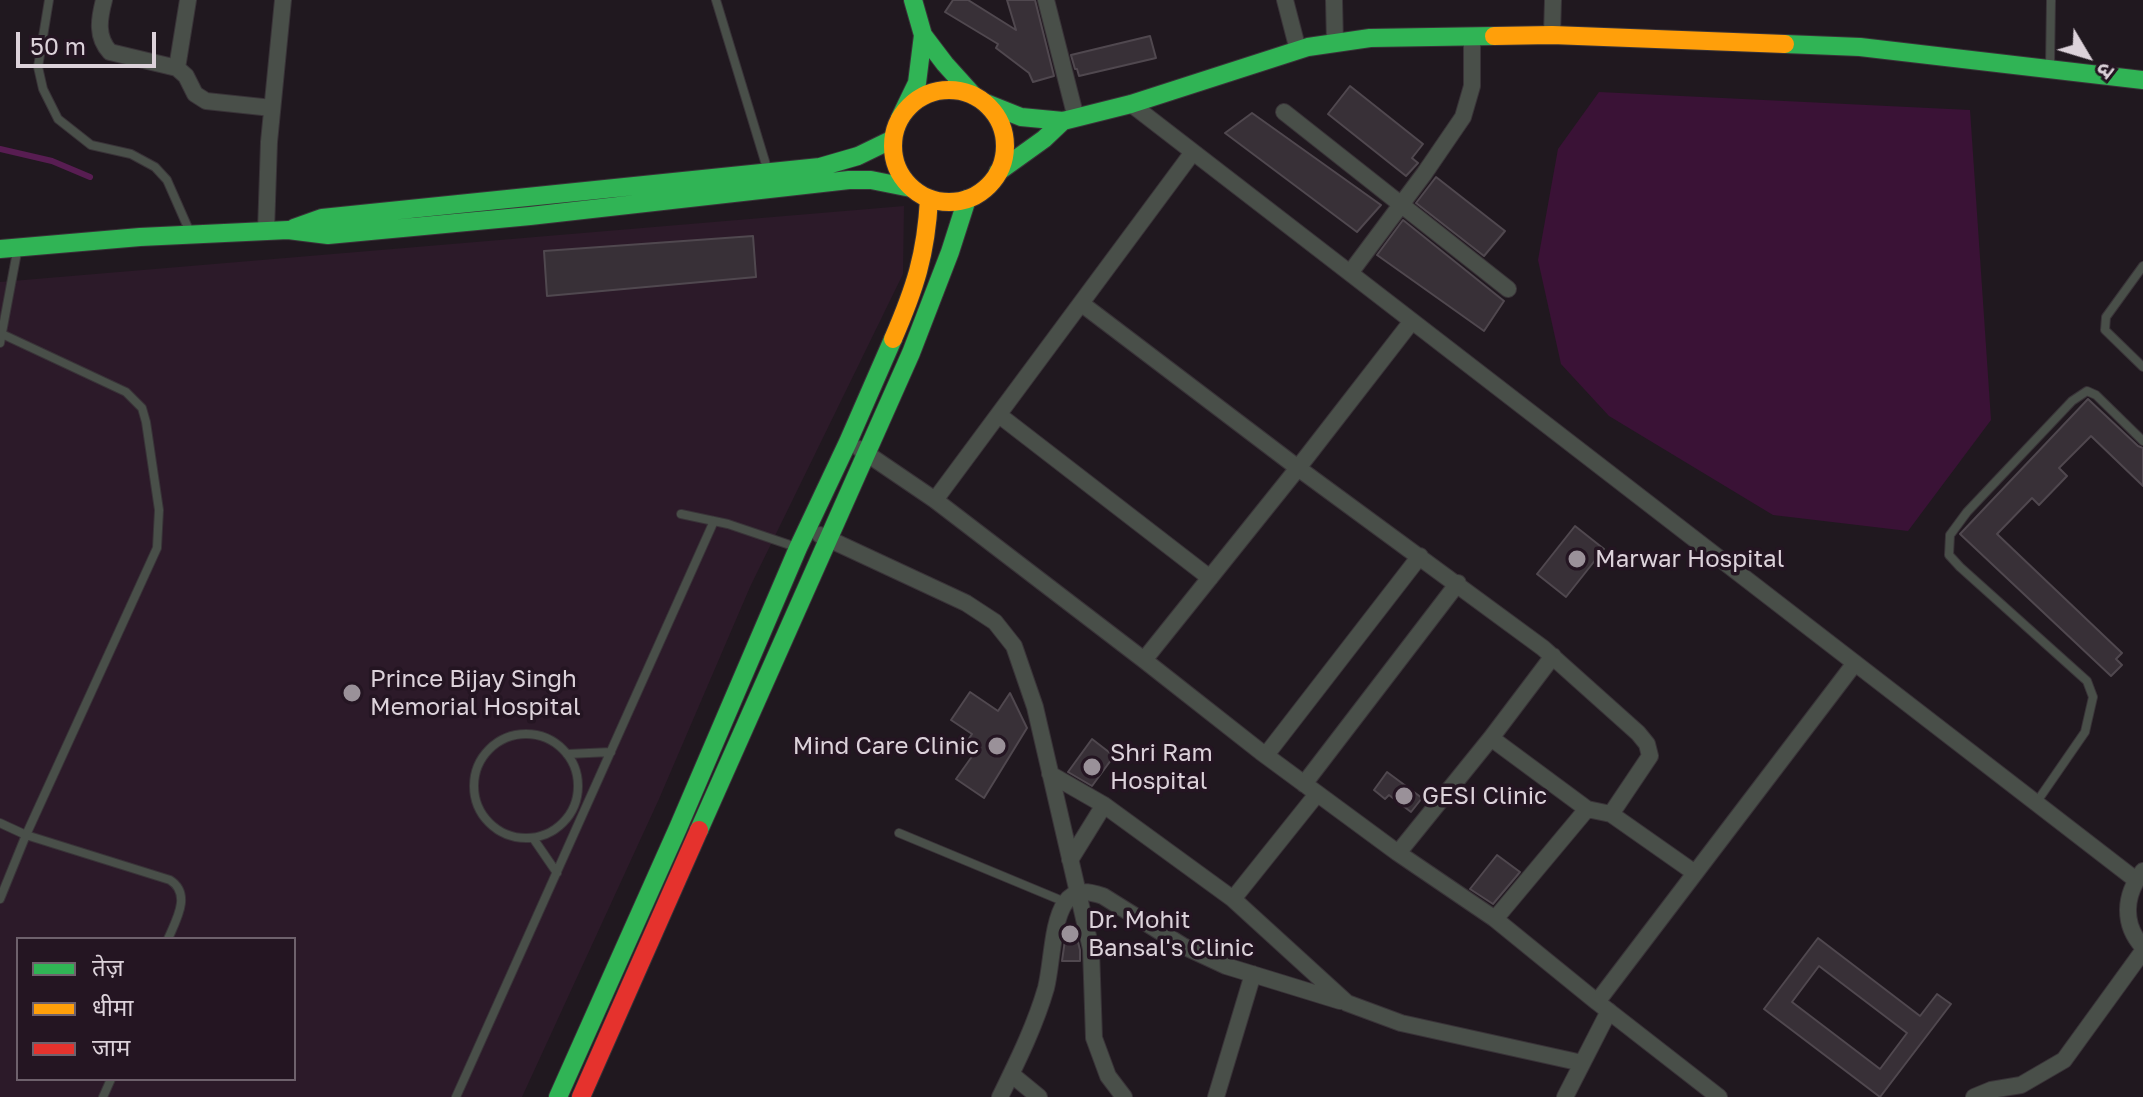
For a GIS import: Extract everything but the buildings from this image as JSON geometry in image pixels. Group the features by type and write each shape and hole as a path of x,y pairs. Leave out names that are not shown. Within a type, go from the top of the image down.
{"main road":[{"path":"9,248 140,237 288,230 328,235 849,180 871,180 911,188 929,199 948,202 967,199 980,193 998,172 1005,154 1004,135 998,117 945,64 923,35 913,0"},
{"path":"911,188 900,174 893,157 893,139 917,83 923,35"},
{"path":"900,118 914,102 932,92 953,89 1021,117 1069,120 1131,104 1308,47 1370,38 1552,35 1860,47 2143,80"},
{"path":"998,172 1069,120"},
{"path":"288,230 322,218 834,165 893,139"},
{"path":"558,1097 912,291 921,265 929,199"},
{"path":"581,1097 867,453 933,298 967,199"},
{"path":"678,828 697,836"},
{"path":"578,1053 598,1059"}],"street":[{"path":"104,0 99,21 103,44 110,52 177,68 186,76 195,94 206,101 272,108"},
{"path":"177,68 188,0"},
{"path":"266,231 272,108 283,0"},
{"path":"1046,0 1069,120"},
{"path":"1285,0 1298,50"},
{"path":"1334,0 1335,43"},
{"path":"1552,35 1553,0"},
{"path":"1350,273 1463,117 1472,86 1472,37"},
{"path":"1131,104 2036,803 2140,875 2128,904 2128,916 2136,940 2143,949 2064,1060 2024,1091 1991,1090 1974,1097"},
{"path":"1284,112 1508,289"},
{"path":"935,500 1193,152"},
{"path":"1082,304 1553,656 1638,733 1647,744 1650,756 1611,814"},
{"path":"1144,660 1412,321"},
{"path":"999,415 1210,578"},
{"path":"848,442 935,500 1311,789 1495,919 1719,1097"},
{"path":"807,530 966,603 995,622 1014,646 1035,707 1070,860 1072,897 1091,949 1094,1038 1108,1076 1124,1097"},
{"path":"1266,755 1420,556"},
{"path":"1233,899 1458,583"},
{"path":"1398,853 1553,656"},
{"path":"1565,1097 1582,1063 1603,1006 1695,873 1855,663"},
{"path":"1491,738 1587,809 1611,814 1695,873"},
{"path":"1050,774 1104,805 1233,899 1347,1003"},
{"path":"1070,860 1104,805"},
{"path":"1495,919 1587,809"},
{"path":"1000,1097 1039,1011 1059,917 1072,897 1090,891 1183,946 1226,966 1401,1023 1582,1063"},
{"path":"1216,1097 1253,974"},
{"path":"1011,1074 1039,1097"}],"lane":[{"path":"49,0 38,67 43,89 58,119 91,145 131,154 155,167 167,180 191,234"},
{"path":"716,0 768,173"},
{"path":"2050,69 2051,0"},
{"path":"0,899 157,548 159,510 146,422 142,408 134,397 1,338 9,248"},
{"path":"2143,266 2106,317 2105,330 2143,367"},
{"path":"2036,803 2085,732 2093,697 2087,681 1949,555 1950,535 1967,512 2072,401 2087,391 2096,395 2143,441"},
{"path":"681,514 728,524 822,556"},
{"path":"456,1097 714,521"},
{"path":"529,733 546,737 560,745 567,754 578,775 578,793 573,810 562,824 548,834 533,838 513,837 497,830 484,817 476,802 474,785 477,768 497,742 512,735 529,733"},
{"path":"567,754 611,752"},
{"path":"0,823 26,835 170,880 182,895 180,911 169,937"},
{"path":"899,833 1072,897"},
{"path":"533,838 557,873"}],"shaded area":[{"path":"1599,92 1970,110 1991,420 1908,531 1773,515 1609,416 1561,364 1538,260 1558,149"},
{"name":"Prince Bijay Singh Memorial Hospital","path":"904,206 903,274 750,587 659,799 522,1097 0,1097 0,282"}],"waterway":[{"path":"0,149 52,161 90,177"}],"traffic: fast":[{"path":"913,0 923,35 973,95"},
{"path":"900,118 917,83 923,35"},
{"path":"986,103 1021,117 1063,121 1131,104 1308,47 1370,38 1494,36"},
{"path":"1785,44 1860,47 2143,80"},
{"path":"998,172 1044,139 1063,121"},
{"path":"294,228 322,218 820,167 858,156 893,139"},
{"path":"0,249 140,237 288,230 328,235 849,180 871,180 911,188"},
{"path":"699,830 911,353 967,199"},
{"path":"558,1097 798,548 893,339"}],"traffic: slow":[{"path":"1494,36 1552,35 1785,44"},
{"path":"949,90 970,94 989,106 1001,125 1005,146 1001,167 989,186 970,198 949,202 928,198 909,186 897,167 893,146 897,125 909,106 928,94 949,90"},
{"path":"893,339 918,271 929,199"}],"traffic: jam":[{"path":"581,1097 699,830"}],"place":[{"name":"Marwar Hospital","path":"1577,559"},
{"name":"Prince Bijay Singh Memorial Hospital","path":"352,693"},
{"name":"Mind Care Clinic","path":"997,746"},
{"name":"Shri Ram Hospital","path":"1092,767"},
{"name":"GESI Clinic","path":"1404,796"},
{"name":"Dr. Mohit Bansal's Clinic","path":"1070,934"}]}
